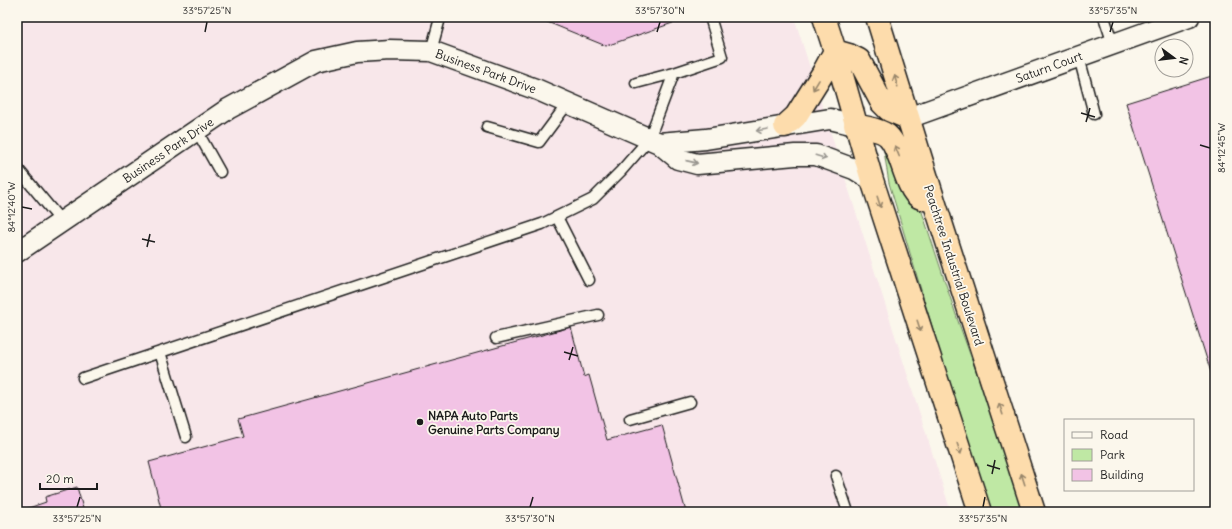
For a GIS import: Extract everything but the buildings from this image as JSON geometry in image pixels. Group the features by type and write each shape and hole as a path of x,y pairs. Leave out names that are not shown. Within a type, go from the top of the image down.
{"highway":[{"path":"824,17 872,180 980,512"},
{"name":"Peachtree Industrial Boulevard","path":"877,17 934,201 1034,512"},
{"path":"835,51 859,60 882,103 889,110 908,118"},
{"path":"784,126 796,116 835,51"},
{"path":"855,125 886,134 892,140 912,188 918,196 934,201"}],"street":[{"name":"Saturn Court","path":"908,118 1189,17"},
{"name":"Business Park Drive","path":"17,252 228,109 316,61 357,52 390,50 431,51 538,90 654,141 706,139 830,119 855,125"},
{"path":"654,141 678,159 697,164 796,155 816,155 854,169 872,180"}],"lane":[{"path":"431,51 439,17"},
{"path":"636,83 674,73 722,57 710,17"},
{"path":"1104,17 1113,44"},
{"path":"1079,57 1094,114"},
{"path":"83,378 542,224 557,217 593,198 654,141 674,73"},
{"path":"487,127 539,142 568,103"},
{"path":"197,130 220,172"},
{"path":"17,168 61,221"},
{"path":"557,217 589,280"},
{"path":"496,338 598,315"},
{"path":"160,352 186,437"},
{"path":"630,419 690,402"},
{"path":"836,476 848,512"}],"shaded area":[{"path":"17,17 794,17 951,512 17,512"}],"green space":[{"path":"888,147 899,155 922,212 958,321 1013,473 1025,512 990,512 970,453 889,183 884,151"}],"place":[{"name":"NAPA Auto Parts Genuine Parts Company","path":"420,422"}]}
